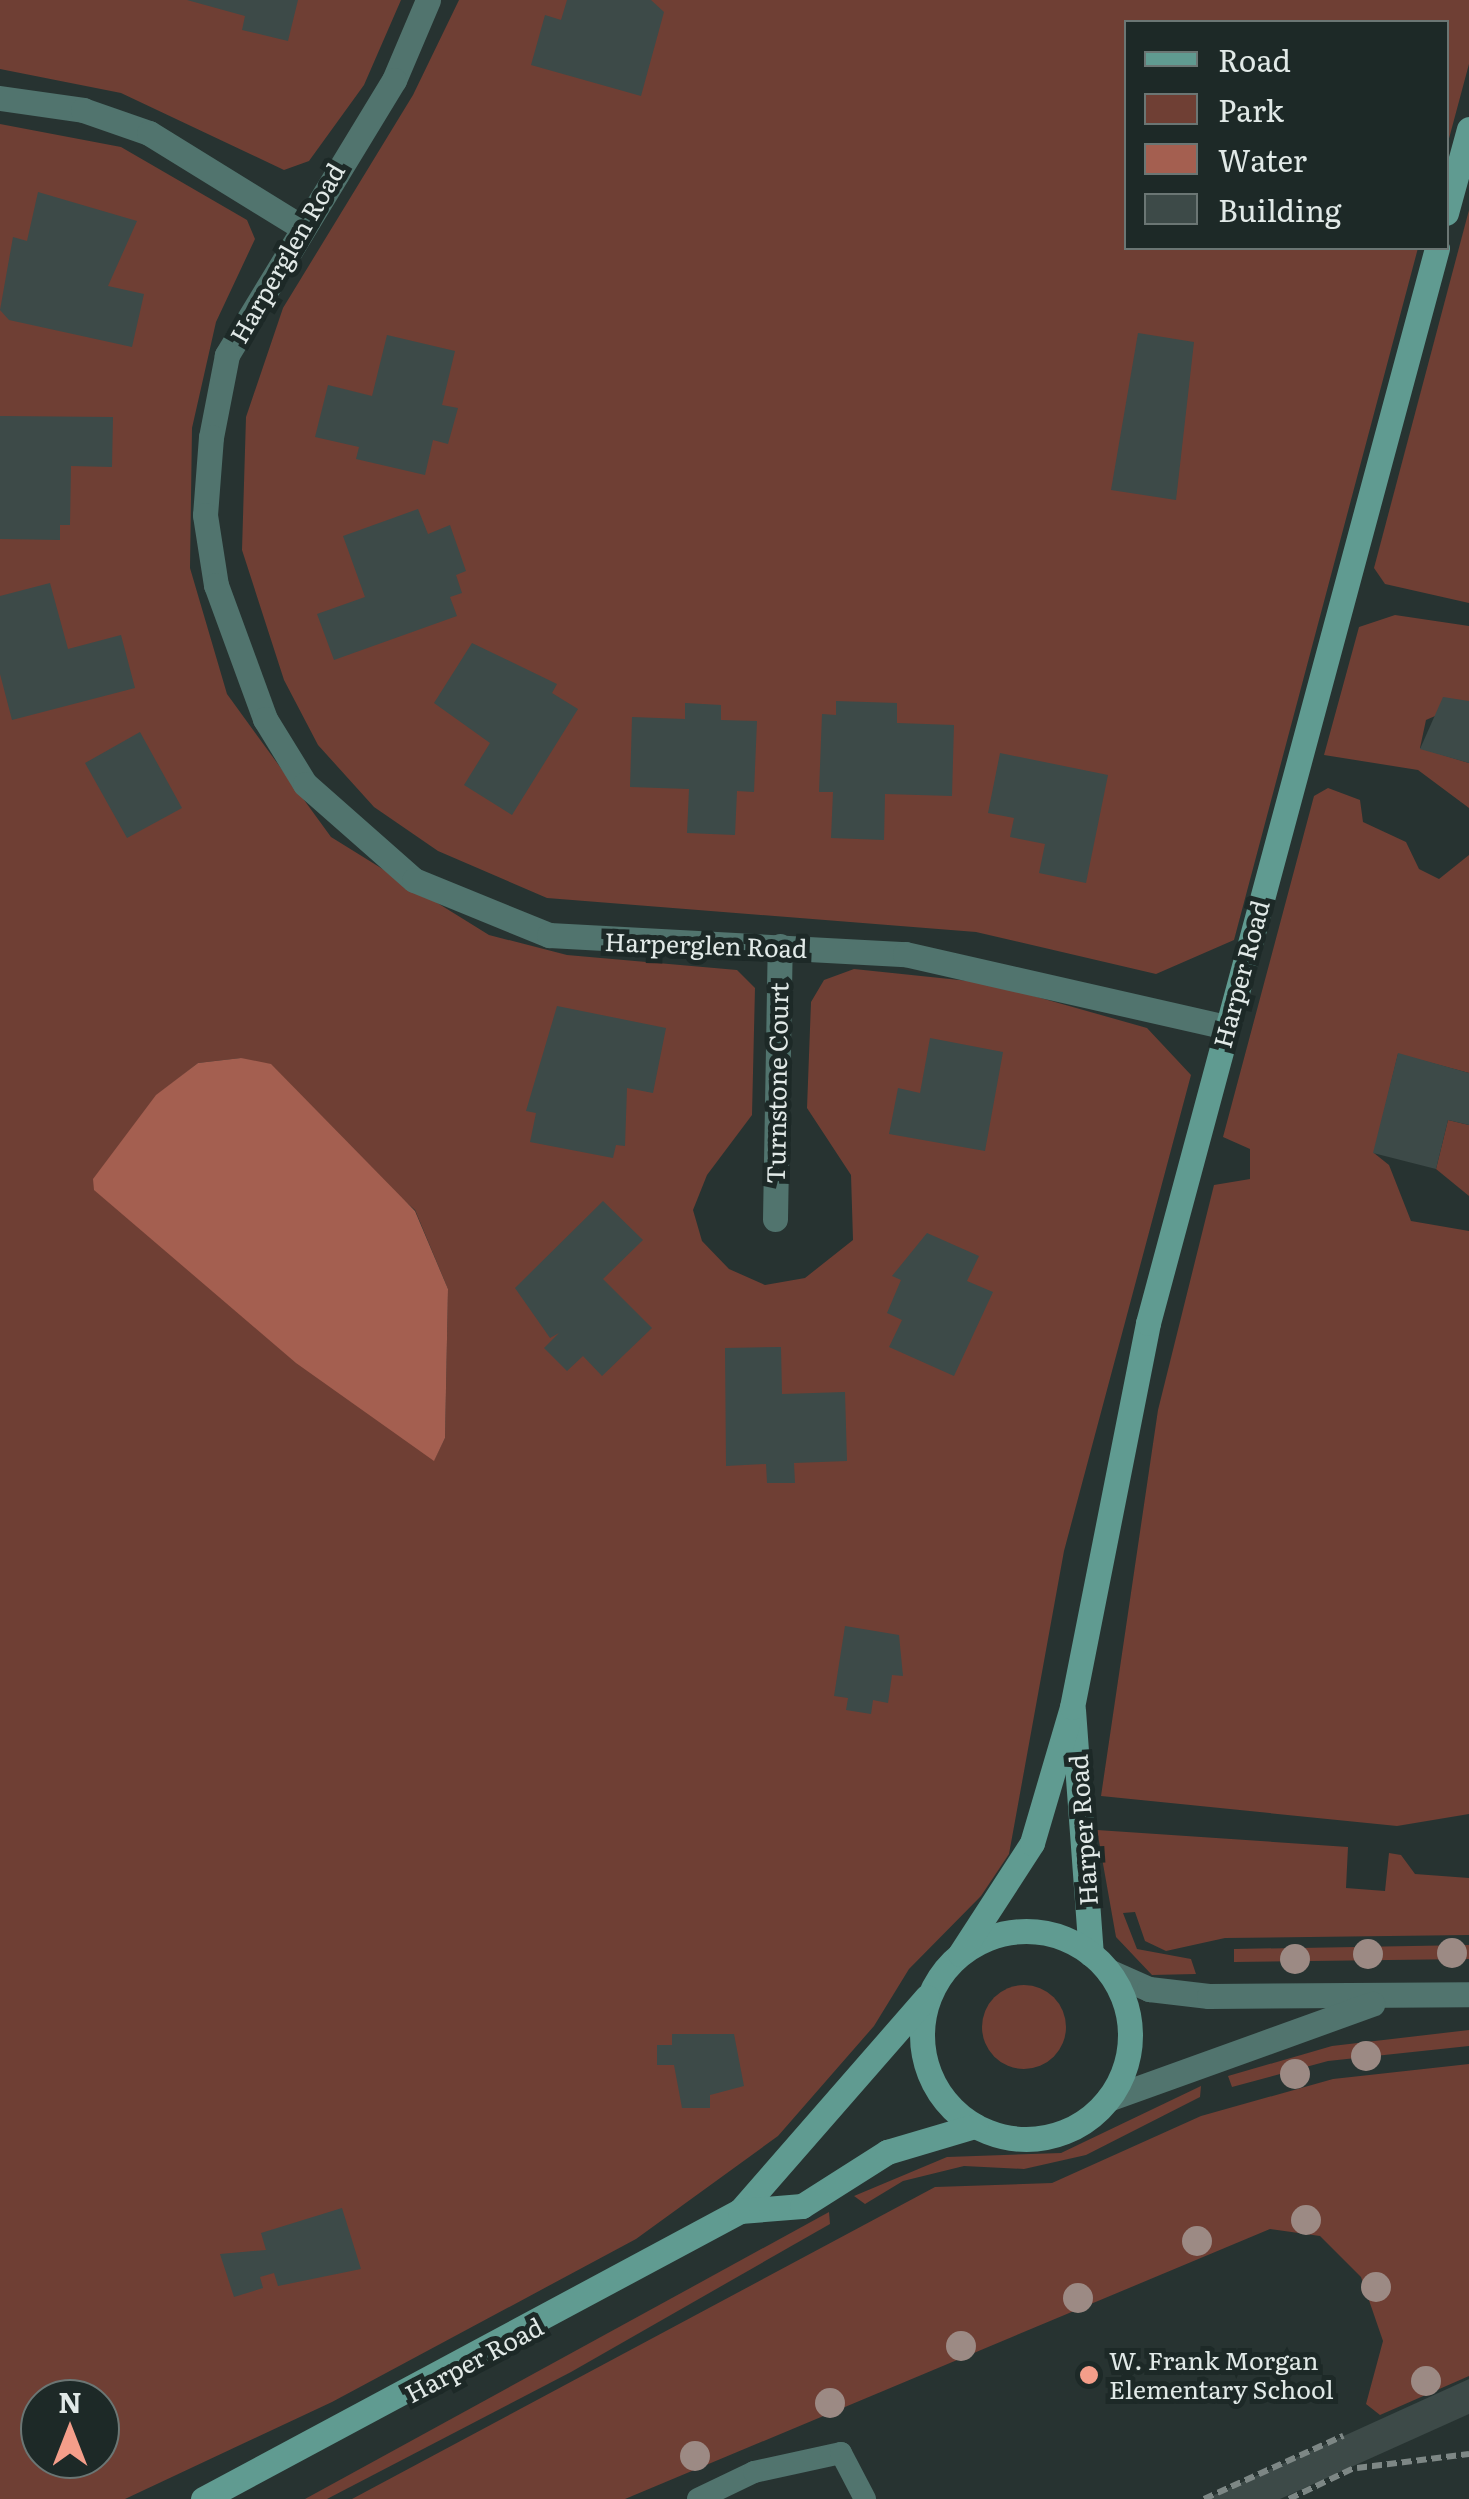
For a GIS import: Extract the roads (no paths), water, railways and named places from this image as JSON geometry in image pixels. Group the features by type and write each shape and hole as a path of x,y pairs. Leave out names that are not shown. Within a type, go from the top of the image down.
{"main road":[{"path":"1449,202 1469,129"},
{"name":"Harper Road","path":"960,1954 1032,1843 1072,1707 1119,1450 1227,1027 1436,250"},
{"name":"Harper Road","path":"1072,1707 1100,1962"},
{"path":"1040,1932 1100,1962 1129,2021 1129,2048 1108,2099 1046,2136 975,2126 933,2084 922,2054 930,1994 960,1954 985,1939 1040,1932"},
{"name":"Harper Road","path":"202,2499 740,2212 930,1994"},
{"name":"Harper Road","path":"740,2212 802,2206 887,2152 975,2126"}],"street":[{"name":"Harperglen Road","path":"428,0 394,80 298,225 227,354 205,515 236,654 304,784 400,869 479,912 614,945 780,946 980,966 1227,1027"},
{"path":"0,98 83,110 149,133 298,225"},
{"name":"Turnstone Court","path":"774,1219 780,946"},
{"path":"1100,1962 1149,1989 1209,1996 1391,1998 1469,1994"},
{"path":"1108,2099 1391,1998"}],"lane":[{"path":"698,2499 754,2472 841,2453 865,2499"}],"water":[{"path":"241,1058 271,1064 415,1211 448,1289 445,1438 434,1461 296,1363 94,1190 93,1179 156,1095 198,1063"}],"place":[{"name":"W. Frank Morgan Elementary School","path":"1089,2375"}]}
